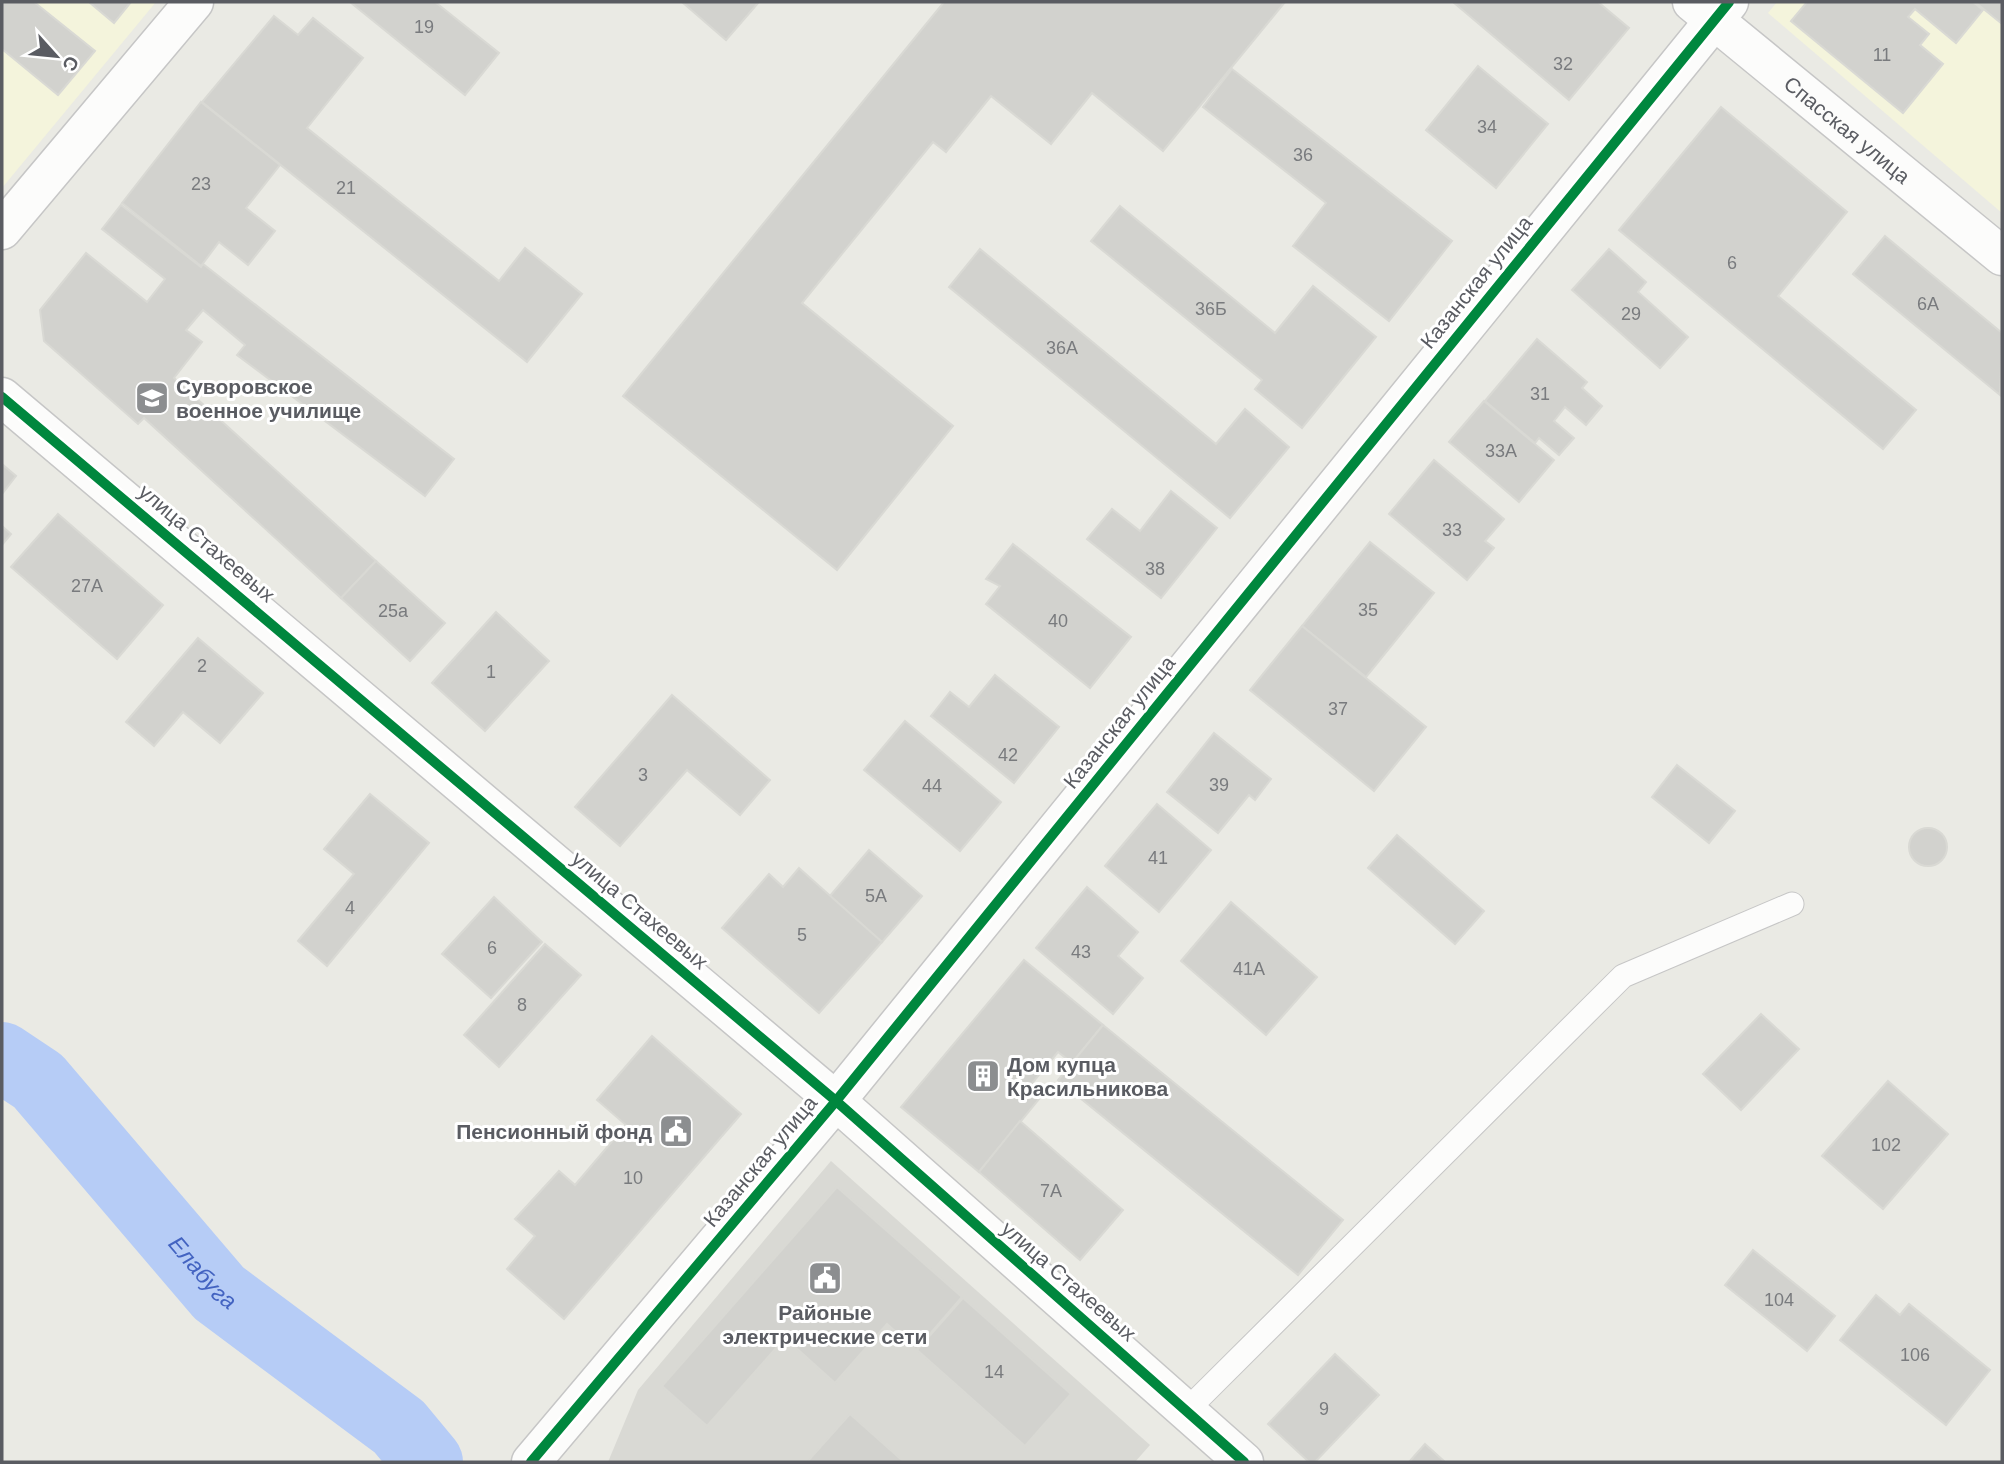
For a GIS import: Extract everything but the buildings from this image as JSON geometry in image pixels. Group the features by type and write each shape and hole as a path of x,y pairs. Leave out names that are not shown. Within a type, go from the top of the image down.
{"street":[{"path":"2,230 194,2"},
{"name":"Спасская улица","path":"1712,8 2002,256"},
{"name":"Казанская улица","path":"531,1462 835,1101 1712,8"},
{"name":"улица Стахеевых","path":"2,397 835,1101 1244,1462"}],"lane":[{"path":"1186,1411 1623,976 1792,904"}],"shaded area":[{"path":"2,2 156,2 2,188"},
{"path":"1777,2 2002,2 2002,213 1768,13"},
{"path":"831,1161 1150,1445 1135,1462 608,1462 638,1390"}],"waterway":[{"name":"Елабуга","path":"2,1057 38,1081 219,1293 399,1427 428,1462"}],"cycle path":[{"path":"531,1462 836,1101 1729,2"},
{"path":"2,397 836,1101 1244,1462"}],"place":[{"name":"Суворовское военное училище","path":"152,398"},
{"name":"Дом купца Красильникова","path":"983,1076"},
{"name":"Пенсионный фонд","path":"676,1131"},
{"name":"Районые электрические сети","path":"825,1278"}]}
